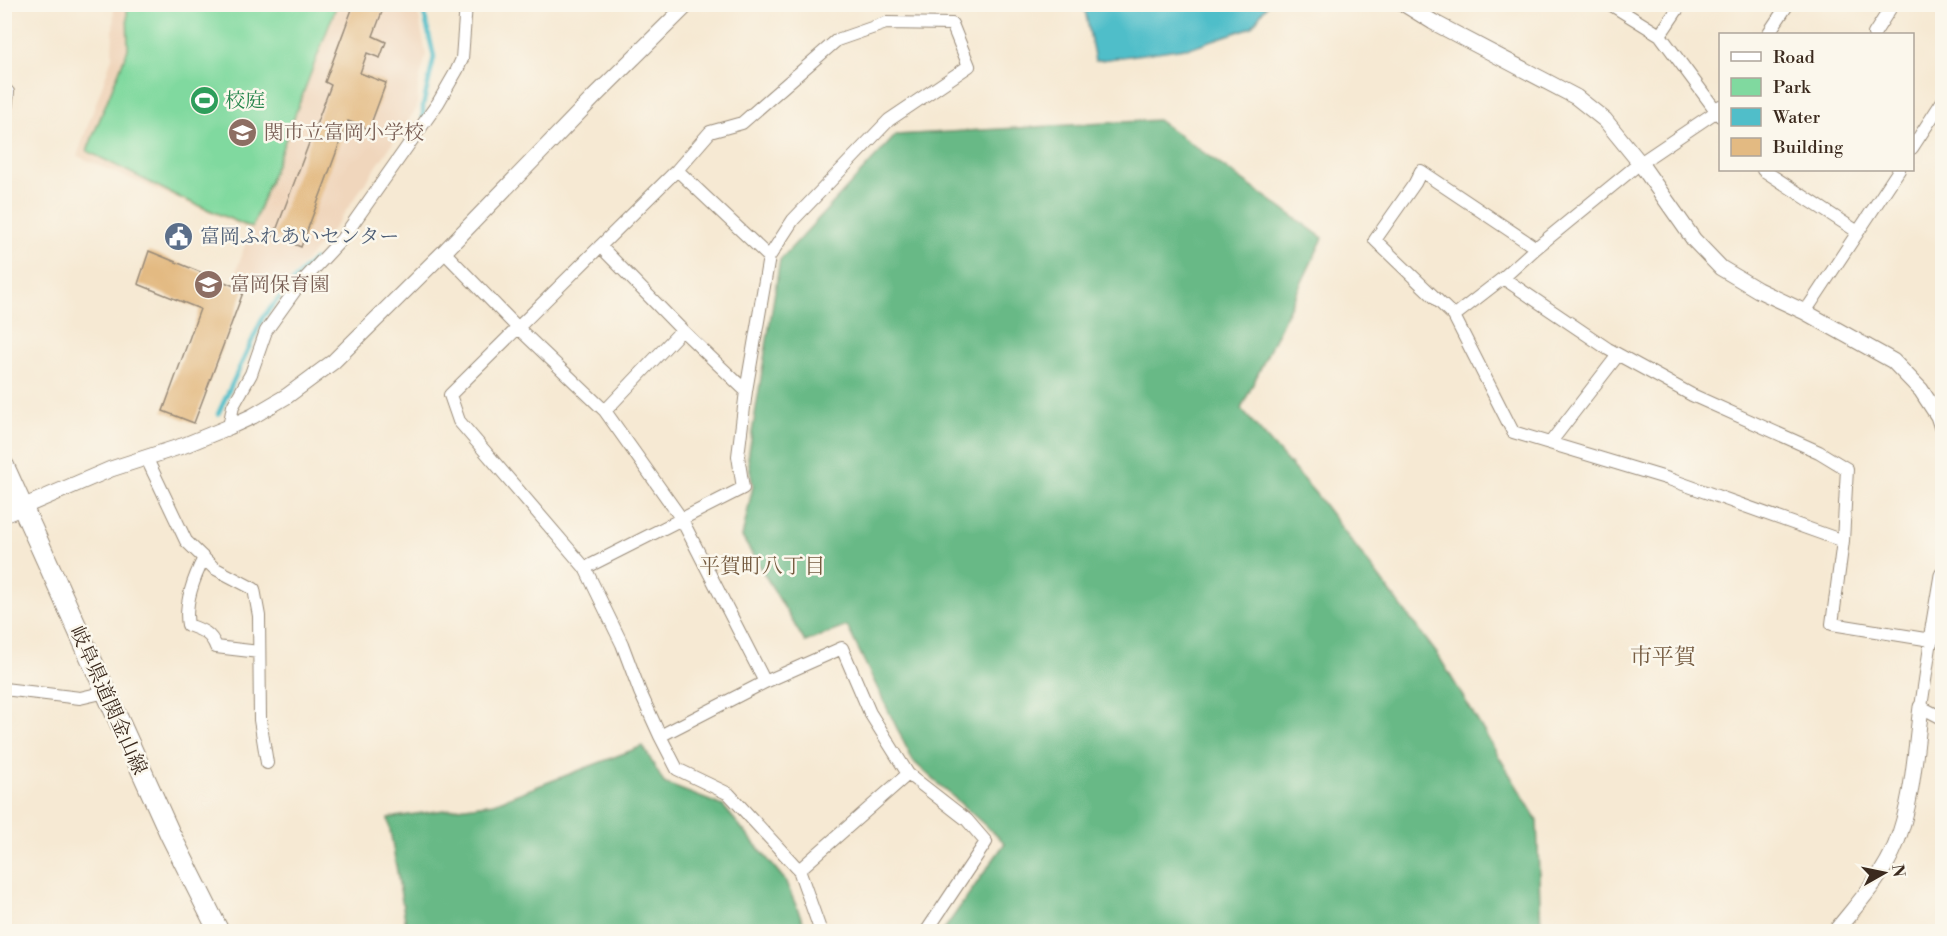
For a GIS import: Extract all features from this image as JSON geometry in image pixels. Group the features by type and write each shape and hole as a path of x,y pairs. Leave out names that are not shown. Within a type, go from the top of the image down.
{"main road":[{"name":"岐阜県道関金山線","path":"4,466 13,512 106,692 170,834 219,932"}],"street":[{"path":"229,427 233,406 251,374 266,331 299,285 342,239 438,103 457,70 462,59 466,4"},
{"path":"13,512 111,469 185,445 254,416 287,396 333,362 688,4"},
{"path":"1404,4 1433,22 1576,97 1605,120 1640,163 1694,240 1721,268 1893,361 1922,390 1938,416 1942,428"},
{"path":"1454,316 1640,163 1719,111 1660,35 1610,4"},
{"path":"1660,35 1681,4"},
{"path":"1769,33 1788,4"},
{"path":"1875,33 1893,4"},
{"path":"585,568 743,488 738,456 746,391 769,257 793,220 889,120 969,66 952,24 886,23 837,40 742,123 710,132 677,170 450,395 459,421 585,568 622,644 660,736 678,769 729,794 799,870 821,932"},
{"path":"4,89 8,92 4,126"},
{"path":"1914,145 1942,102"},
{"path":"677,170 769,257"},
{"path":"1536,248 1420,171 1375,240 1454,316 1512,432 1669,479 1843,541"},
{"path":"1764,171 1858,232"},
{"path":"1779,181 1786,171"},
{"path":"1805,312 1898,171"},
{"path":"600,246 682,330 746,391"},
{"path":"444,252 517,327 605,411 681,518 765,682"},
{"path":"1503,278 1618,355 1692,395 1819,452 1847,469 1843,541 1832,624 1931,640"},
{"path":"605,411 682,330"},
{"path":"1550,443 1618,355"},
{"path":"146,457 186,541 214,568 254,589 259,616 260,720 267,763"},
{"path":"204,558 196,575 186,615 188,625 206,632 213,638 216,647 259,652"},
{"path":"1835,932 1877,879 1896,845 1907,806 1942,575"},
{"path":"660,736 765,682 842,648 870,712 908,774 967,820 986,842 926,932"},
{"path":"4,689 80,698 106,692"},
{"path":"1921,707 1942,718"},
{"path":"799,870 908,774"}],"shaded area":[{"name":"関市立富岡小学校","path":"114,5 417,5 426,55 418,85 417,108 334,228 279,293 234,278 250,230 77,156 112,58"}],"green space":[{"name":"校庭","path":"127,5 331,5 336,7 252,228 181,198 87,151 128,49"},
{"path":"1158,120 1323,238 1241,409 1315,493 1438,655 1537,820 1541,931 943,931 1005,843 913,761 847,626 805,642 742,537 753,486 748,458 780,260 896,135"},
{"path":"643,746 664,783 723,806 785,880 807,931 407,931 388,818 494,803"}],"water":[{"path":"1084,4 1267,5 1252,27 1192,47 1095,61"}],"building":[{"path":"354,4 385,4 373,36 386,42 380,58 367,53 360,73 386,83 369,129 348,121 301,247 274,236 331,85 325,82"},
{"path":"149,251 244,290 194,423 163,411 200,309 138,284"}],"waterway":[{"path":"422,4 434,57 423,106 423,118"},
{"path":"218,414 263,317 314,260"}],"place":[{"name":"校庭","path":"204,100"},
{"name":"関市立富岡小学校","path":"243,132"},
{"name":"富岡ふれあいセンター","path":"179,236"},
{"name":"富岡保育園","path":"209,284"}],"district":[{"name":"平賀町八丁目","path":"762,566"},
{"name":"市平賀","path":"1663,656"}]}
